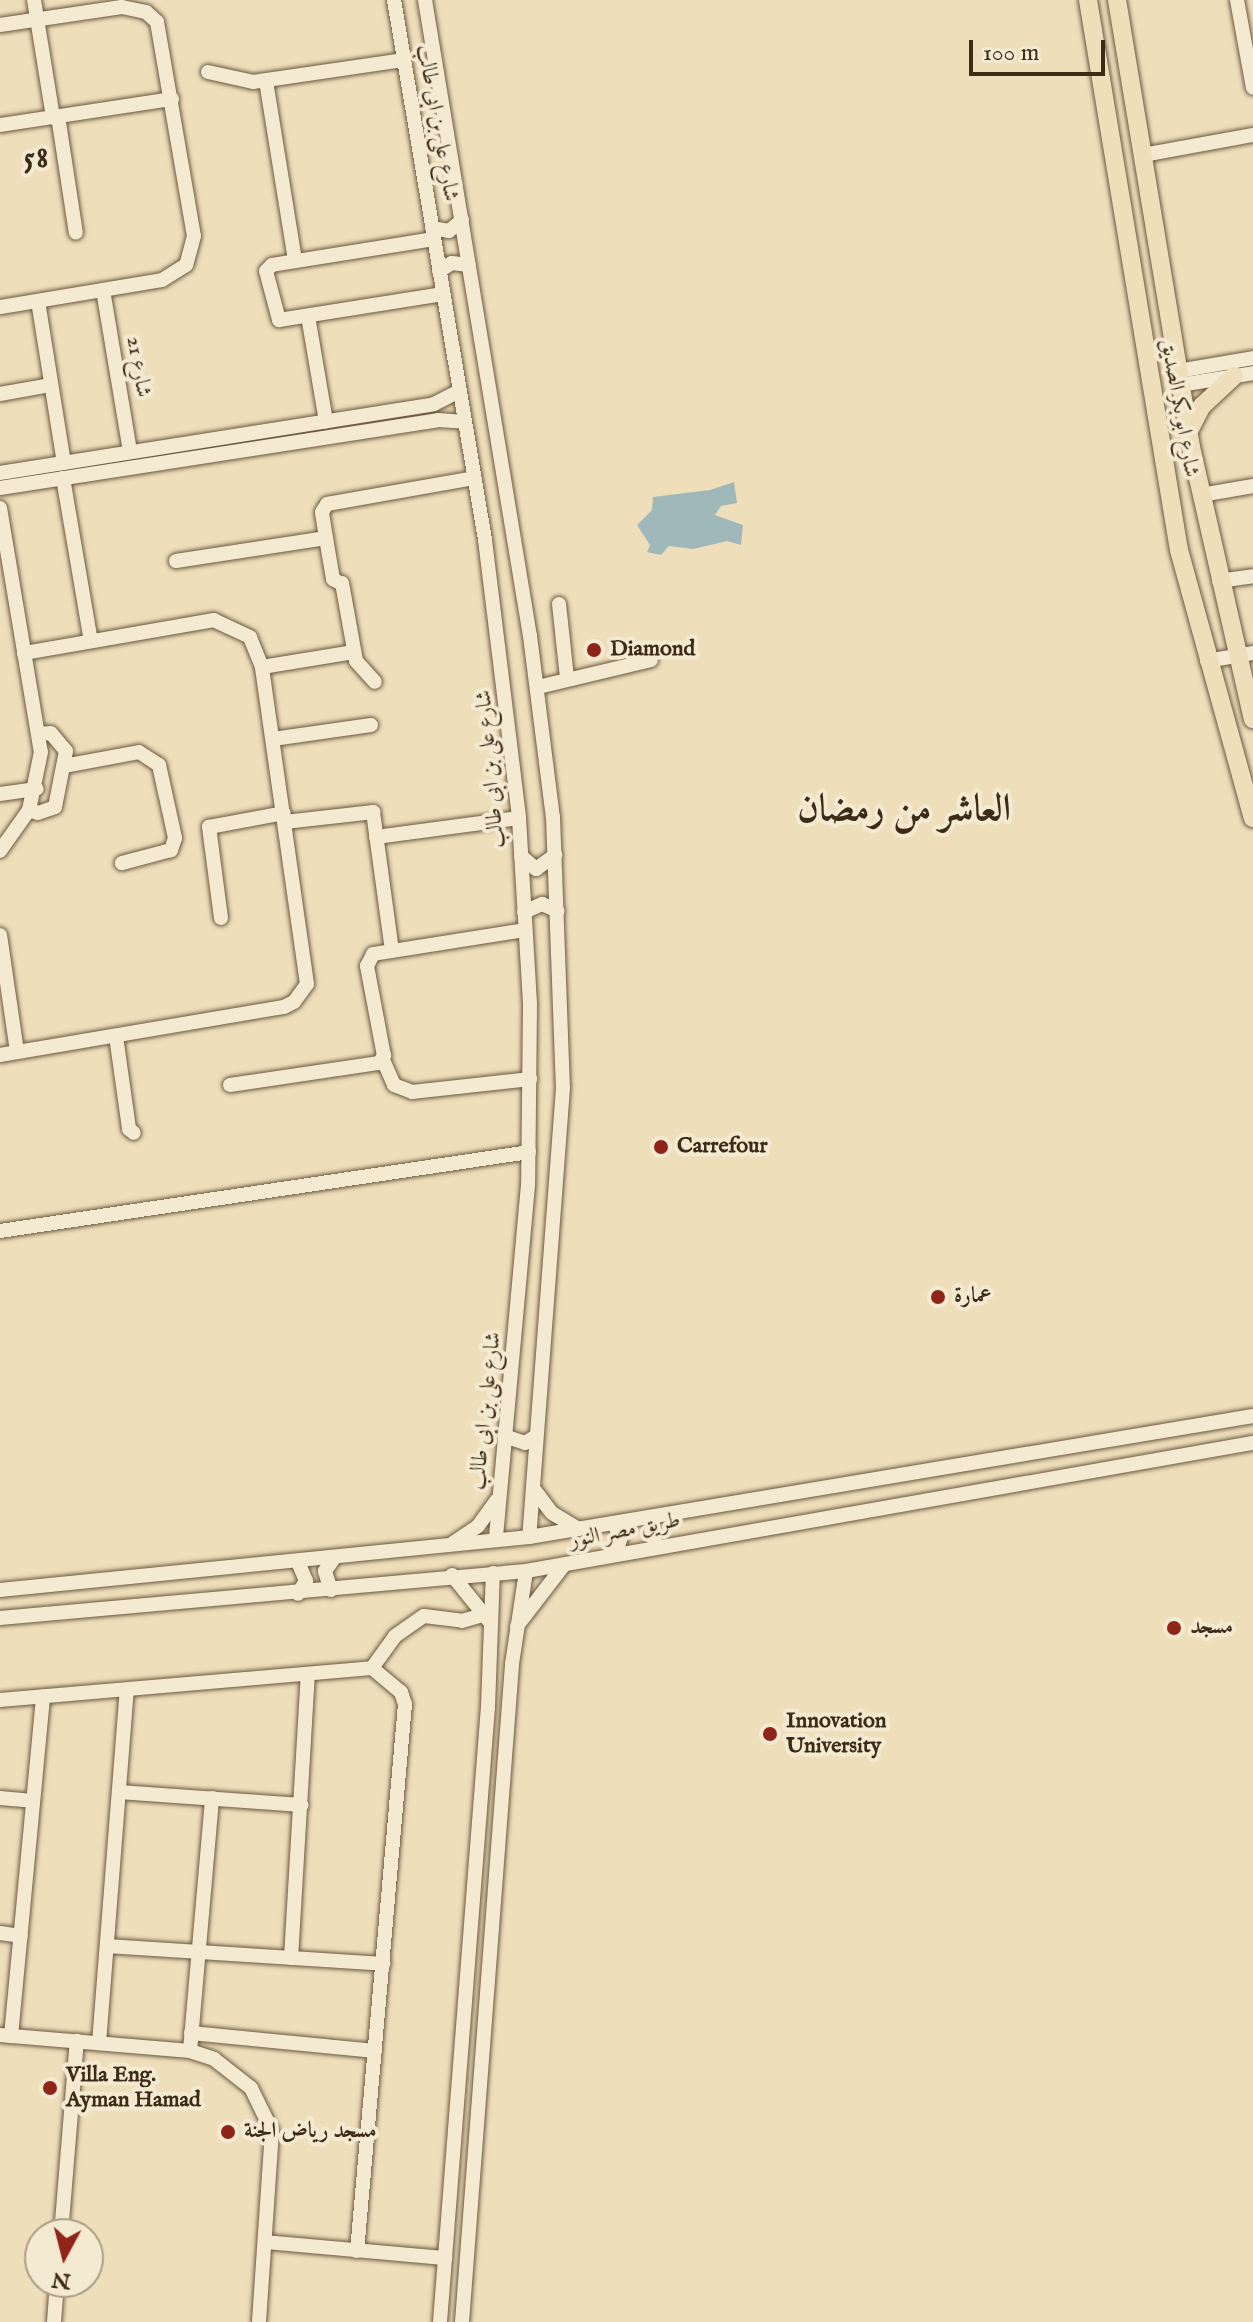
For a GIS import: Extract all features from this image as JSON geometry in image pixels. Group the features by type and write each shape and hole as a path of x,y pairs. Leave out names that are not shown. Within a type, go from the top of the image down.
{"main road":[{"name":"شارع ابو بكر الصديق","path":"1088,0 1169,498 1207,661 1253,818"},
{"name":"شارع ابو بكر الصديق","path":"1117,0 1201,495 1219,581 1244,654 1253,719"},
{"path":"1189,431 1202,406 1244,375"}],"street":[{"path":"34,0 76,233"},
{"name":"شارع على بن ابى طالب","path":"394,0 502,654 519,818 530,1079 529,1152 496,1540"},
{"name":"شارع على بن ابى طالب","path":"425,0 538,687 555,855 563,1088 529,1537"},
{"path":"1237,0 1253,88"},
{"path":"0,25 132,3 157,22 172,99 192,252 175,274 0,307"},
{"path":"208,72 240,81 266,81 404,60"},
{"path":"266,81 295,261"},
{"path":"0,125 172,99"},
{"path":"1143,155 1253,135"},
{"path":"443,294 279,320 274,315 267,268 449,231 462,220"},
{"path":"439,271 452,263 469,265"},
{"name":"شارع 21","path":"103,290 130,452"},
{"path":"38,301 91,641"},
{"path":"308,316 326,421"},
{"path":"1179,378 1253,358"},
{"path":"1202,374 1244,375"},
{"path":"0,394 51,385"},
{"path":"0,488 130,452 434,404 459,391"},
{"path":"0,473 65,470 438,420 465,422"},
{"path":"375,682 354,652 341,583 333,579 322,512 327,504 474,478"},
{"path":"1201,495 1253,486"},
{"path":"0,508 39,734 37,789 29,810 0,851"},
{"path":"176,561 326,538"},
{"path":"1219,581 1253,576"},
{"path":"559,604 567,678"},
{"path":"0,1055 284,1007 302,994 307,973 262,667 250,637 214,620 24,653"},
{"path":"262,667 354,652"},
{"path":"1207,661 1244,654"},
{"path":"538,687 651,660"},
{"path":"273,739 371,725"},
{"path":"29,810 47,812 55,807 64,766 62,740 39,734"},
{"path":"64,766 139,752 159,765 175,838 171,850 122,863"},
{"path":"0,794 37,789"},
{"path":"221,918 209,827 373,812 392,951"},
{"path":"376,837 519,818"},
{"path":"521,856 536,869 555,855"},
{"path":"524,912 542,904 558,911"},
{"path":"525,930 392,951 368,959 383,1060 394,1085 412,1092 530,1079"},
{"path":"0,935 17,1052"},
{"path":"116,1036 129,1129 134,1133"},
{"path":"230,1085 383,1060"},
{"path":"0,1231 529,1152"},
{"name":"طريق مصر النور","path":"0,1590 529,1537 1253,1416"},
{"path":"507,1437 525,1443 536,1436"},
{"name":"طريق مصر النور","path":"0,1618 298,1594 452,1575 526,1571 1253,1443"},
{"path":"533,1488 552,1513 580,1529"},
{"path":"447,1546 478,1526 499,1496"},
{"path":"654,1517 650,1533 658,1547"},
{"path":"613,1523 621,1537 615,1555"},
{"path":"331,1590 325,1571 334,1558"},
{"path":"298,1562 306,1581 298,1594"},
{"path":"516,1627 564,1565"},
{"path":"462,2322 512,1664 526,1571"},
{"path":"440,2322 491,1663 489,1621 493,1573"},
{"path":"452,1575 489,1621"},
{"path":"372,1668 395,1636 424,1616 489,1621"},
{"path":"491,1663 512,1664"},
{"path":"0,1700 372,1668 397,1686 405,1704 357,2251"},
{"path":"291,1958 308,1675"},
{"path":"99,2043 127,1690"},
{"path":"43,1697 21,1936 6,2035 190,2051 234,2072 265,2108 272,2131 259,2322"},
{"path":"119,1792 302,1805"},
{"path":"0,1798 33,1801"},
{"path":"190,2051 212,1798"},
{"path":"0,1933 21,1936"},
{"path":"107,1946 383,1964"},
{"path":"191,2033 375,2051"},
{"path":"62,2218 77,2041"},
{"path":"265,2242 445,2258"},
{"path":"54,2322 56,2298"}],"water":[{"path":"734,482 737,503 721,506 715,515 743,525 741,545 727,541 693,549 669,546 661,555 647,552 650,545 637,525 652,510 653,497 710,490"}],"place":[{"name":"Diamond","path":"594,650"},
{"name":"Carrefour","path":"661,1147"},
{"name":"عمارة","path":"938,1297"},
{"name":"مسجد","path":"1174,1628"},
{"name":"Innovation University","path":"770,1734"},
{"name":"Villa Eng. Ayman Hamad","path":"50,2088"},
{"name":"مسجد رياض الجنة","path":"228,2132"}],"district":[{"name":"58","path":"37,159"},
{"name":"العاشر من رمضان","path":"904,811"}]}
